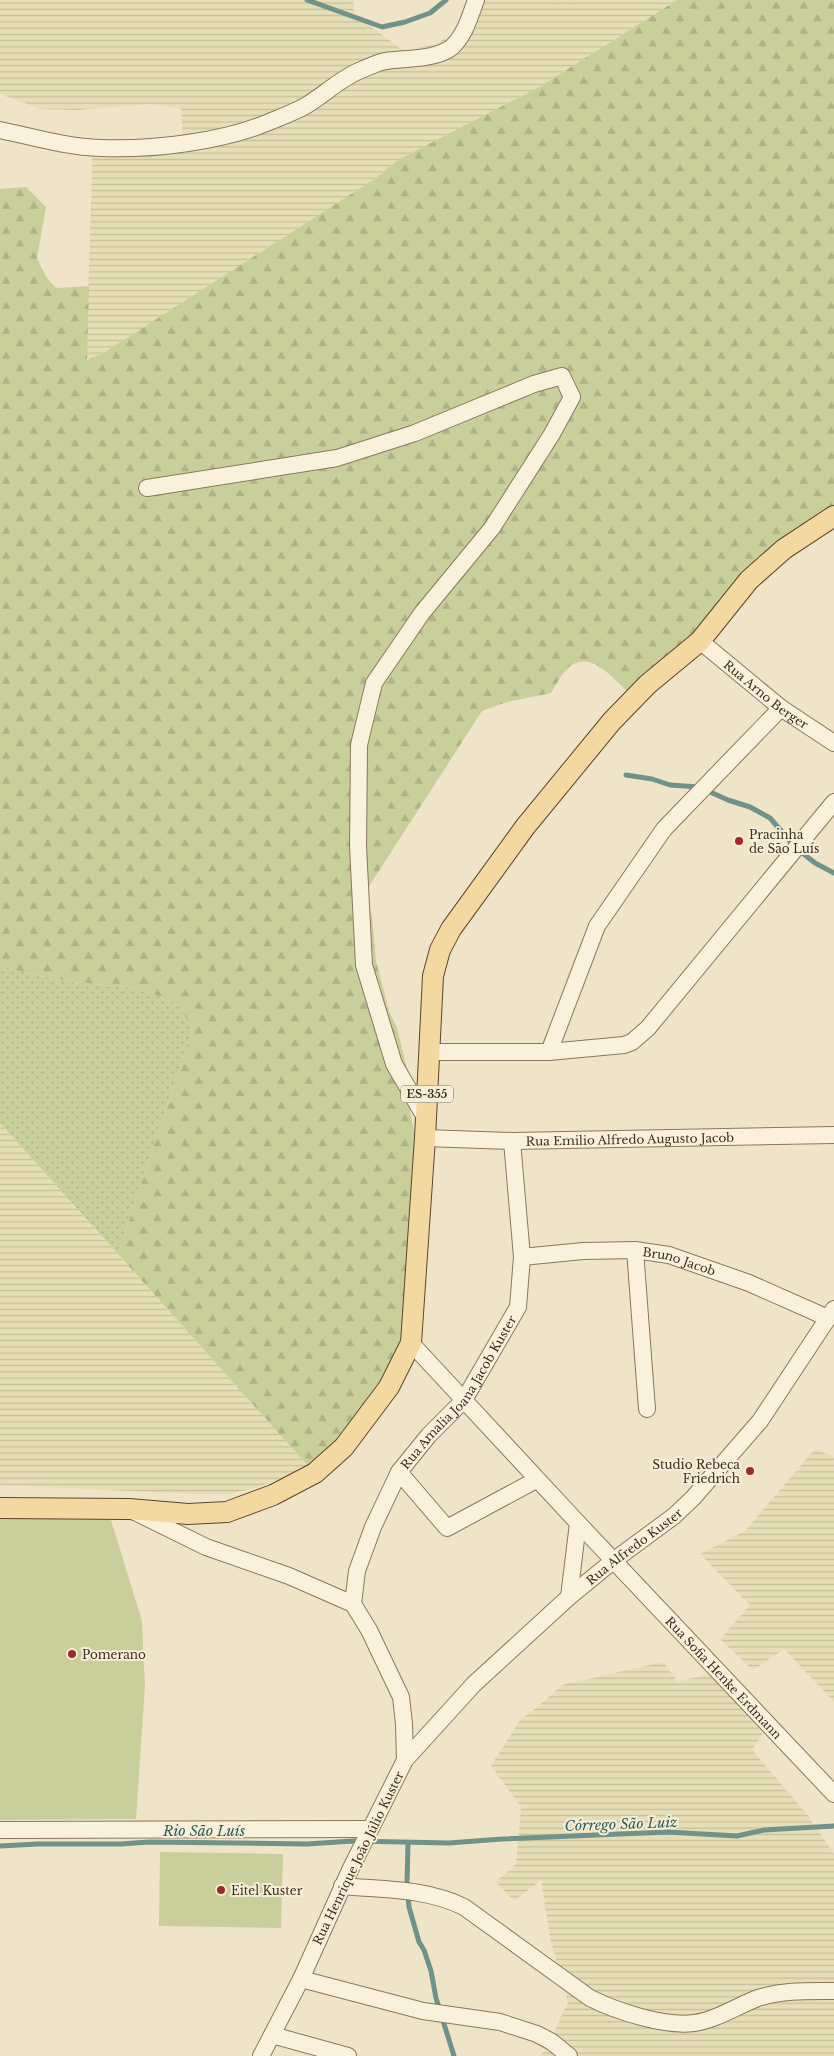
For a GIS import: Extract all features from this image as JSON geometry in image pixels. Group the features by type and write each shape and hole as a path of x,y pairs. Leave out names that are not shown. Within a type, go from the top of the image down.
{"main road":[{"name":"ES-355","path":"0,1508 129,1509 188,1514 227,1512 273,1495 315,1473 344,1447 389,1387 411,1343 433,976 440,950 451,929 525,827 612,721 648,684 700,642 750,580 784,549 834,516"}],"street":[{"path":"0,130 60,144 100,148 141,147 201,141 240,132 267,123 306,105 356,72 384,61 412,59 443,52 452,47 462,34 476,0"},
{"path":"148,488 337,458 415,434 534,384 562,376 572,397 552,434 492,528 422,613 374,683 359,745 358,846 364,965 394,1064 425,1129"},
{"name":"Rua Arno Berger","path":"700,642 781,708 834,743"},
{"path":"549,1052 597,926 664,829 781,708"},
{"path":"428,1052 549,1052 624,1045 632,1042 640,1037 834,802"},
{"name":"Rua Emilio Alfredo Augusto Jacob","path":"425,1129 512,1140 834,1135"},
{"name":"Rua Amalia Joana Jacob Kuster","path":"353,1604 357,1571 373,1527 399,1472 429,1435 464,1400 518,1307 522,1257 512,1140"},
{"path":"635,1250 647,1409"},
{"name":"Bruno Jacob","path":"522,1257 635,1250 669,1256 831,1313"},
{"name":"Rua Alfredo Kuster","path":"405,1760 474,1684 570,1597 613,1561 674,1516 694,1498 760,1421 831,1313"},
{"name":"Rua Sofia Henke Erdmann","path":"411,1343 536,1480 834,1794"},
{"path":"399,1472 447,1528 536,1480"},
{"path":"129,1509 206,1547 289,1576 353,1604"},
{"path":"570,1597 578,1523"},
{"name":"Rua Henrique João Júlio Kuster","path":"261,2056 301,1979 342,1886 405,1760 404,1724 400,1697 369,1630 353,1604"},
{"path":"0,1830 369,1832"},
{"path":"342,1886 417,1891 444,1897 464,1907 590,1998 608,2007 631,2014 693,2024 710,2019 757,1999 782,1992 834,1991"},
{"path":"301,1979 423,2011 500,2022 536,2034 552,2042 569,2056"},
{"path":"272,2035 348,2056"}],"shaded area":[{"path":"0,0 353,0 354,14 404,51 435,44 470,26 481,0 677,0 541,86 398,160 376,178 105,352 86,360 93,139 158,140 183,135 181,109 153,104 77,110 41,109 0,94"},
{"path":"0,1123 308,1466 259,1487 230,1494 0,1485"},
{"path":"815,1449 834,1457 834,1702 784,1649 753,1670 720,1639 750,1605 700,1554 745,1531"},
{"path":"663,1662 678,1682 716,1672 771,1721 752,1750 806,1813 834,1854 834,2056 540,2056 547,2047 568,2002 550,1938 541,1880 514,1901 496,1882 516,1864 521,1807 491,1766 520,1720 562,1685"}],"green space":[{"path":"677,0 834,0 834,507 755,573 663,664 627,691 599,667 591,663 575,663 567,669 551,693 507,702 482,711 364,894 372,916 376,961 389,1011 397,1028 408,1073 410,1109 421,1170 415,1299 392,1377 340,1442 308,1466 118,1254 193,1028 179,1007 154,994 126,987 73,982 36,975 5,967 0,962 0,189 26,187 46,207 37,258 46,277 56,288 89,286 87,360 105,352 376,178 398,160 541,86"},
{"path":"0,962 5,967 36,975 73,982 126,987 154,994 179,1007 193,1028 118,1254 0,1123"},
{"name":"Pomerano","path":"0,1510 111,1520 142,1621 145,1687 136,1819 0,1820"},
{"name":"Eitel Kuster","path":"160,1852 283,1854 281,1928 159,1926"}],"waterway":[{"name":"Córrego São Luiz","path":"307,0 382,27 405,22 430,13 446,0"},
{"path":"626,775 652,779 670,785 699,787 728,800 750,807 770,818 796,848 815,863 834,873"},
{"name":"Córrego São Luiz","path":"0,1846 149,1842 307,1844 353,1841 449,1843 668,1832 737,1836 764,1830 834,1826"},
{"path":"408,1843 407,1884 409,1907 419,1942 424,1950 431,1971 436,1998 454,2056"}],"place":[{"name":"Pracinha de São Luís","path":"739,841"},
{"name":"Studio Rebeca Friedrich","path":"750,1471"},
{"name":"Pomerano","path":"72,1654"},
{"name":"Eitel Kuster","path":"221,1890"}],"water label":[{"name":"Rio São Luís","path":"204,1831"}]}
